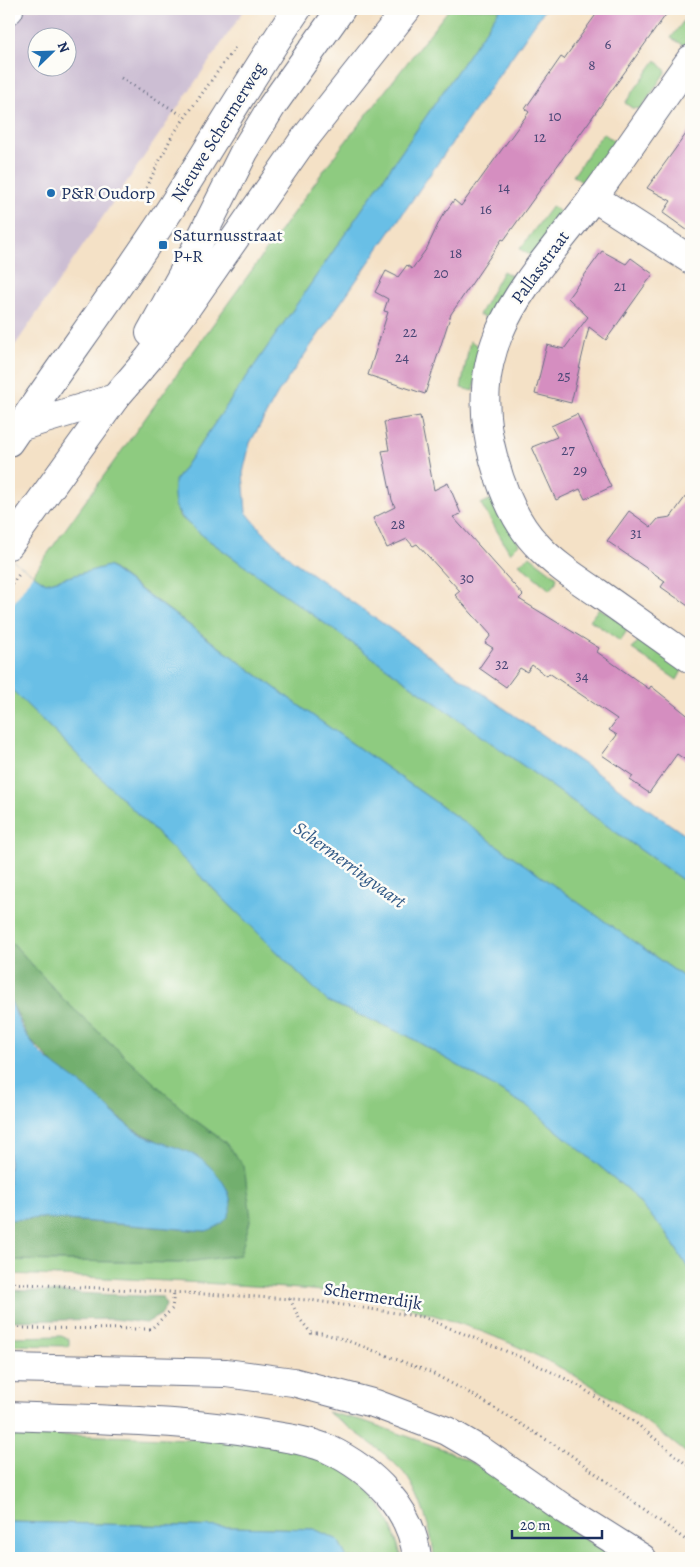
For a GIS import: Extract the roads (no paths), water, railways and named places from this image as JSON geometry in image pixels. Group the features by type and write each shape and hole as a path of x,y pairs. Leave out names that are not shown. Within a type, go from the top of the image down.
{"main road":[{"name":"Nieuwe Schermerweg","path":"14,434 77,347 164,218 255,71 297,9"},
{"name":"Nieuwe Schermerweg","path":"14,434 115,398 187,266 244,152 272,106 341,9"},
{"name":"Nieuwe Schermerweg","path":"16,535 115,398 149,358 183,313 302,142 407,9"},
{"name":"Pallasstraat","path":"691,58 593,197 521,288 496,337 487,373 485,405 488,441 499,481 516,516 534,544 558,565 691,659"},
{"path":"593,197 691,260"},
{"path":"9,1368 226,1373 293,1382 376,1404 454,1435 483,1452 566,1510 642,1558"},
{"path":"9,1416 235,1428 290,1438 326,1448 357,1465 382,1486 401,1511 416,1544 417,1558"}],"water":[{"path":"500,9 545,9 278,393 250,443 243,473 246,512 261,530 292,560 691,839 691,886 207,539 185,521 177,509 175,501 175,481"},
{"name":"Schermerringvaart","path":"9,558 46,583 108,566 316,718 691,982 691,1273 667,1234 628,1190 530,1108 408,1036 327,1001 9,687"},
{"path":"9,997 26,1034 35,1047 49,1061 90,1091 132,1129 151,1139 181,1149 200,1158 216,1173 223,1182 231,1201 226,1219 219,1226 206,1231 42,1218 9,1220"},
{"path":"9,1522 314,1529 338,1540 347,1558 9,1558"}],"place":[{"name":"P&R Oudorp","path":"51,193"},
{"name":"Saturnusstraat P+R","path":"163,245"}]}
